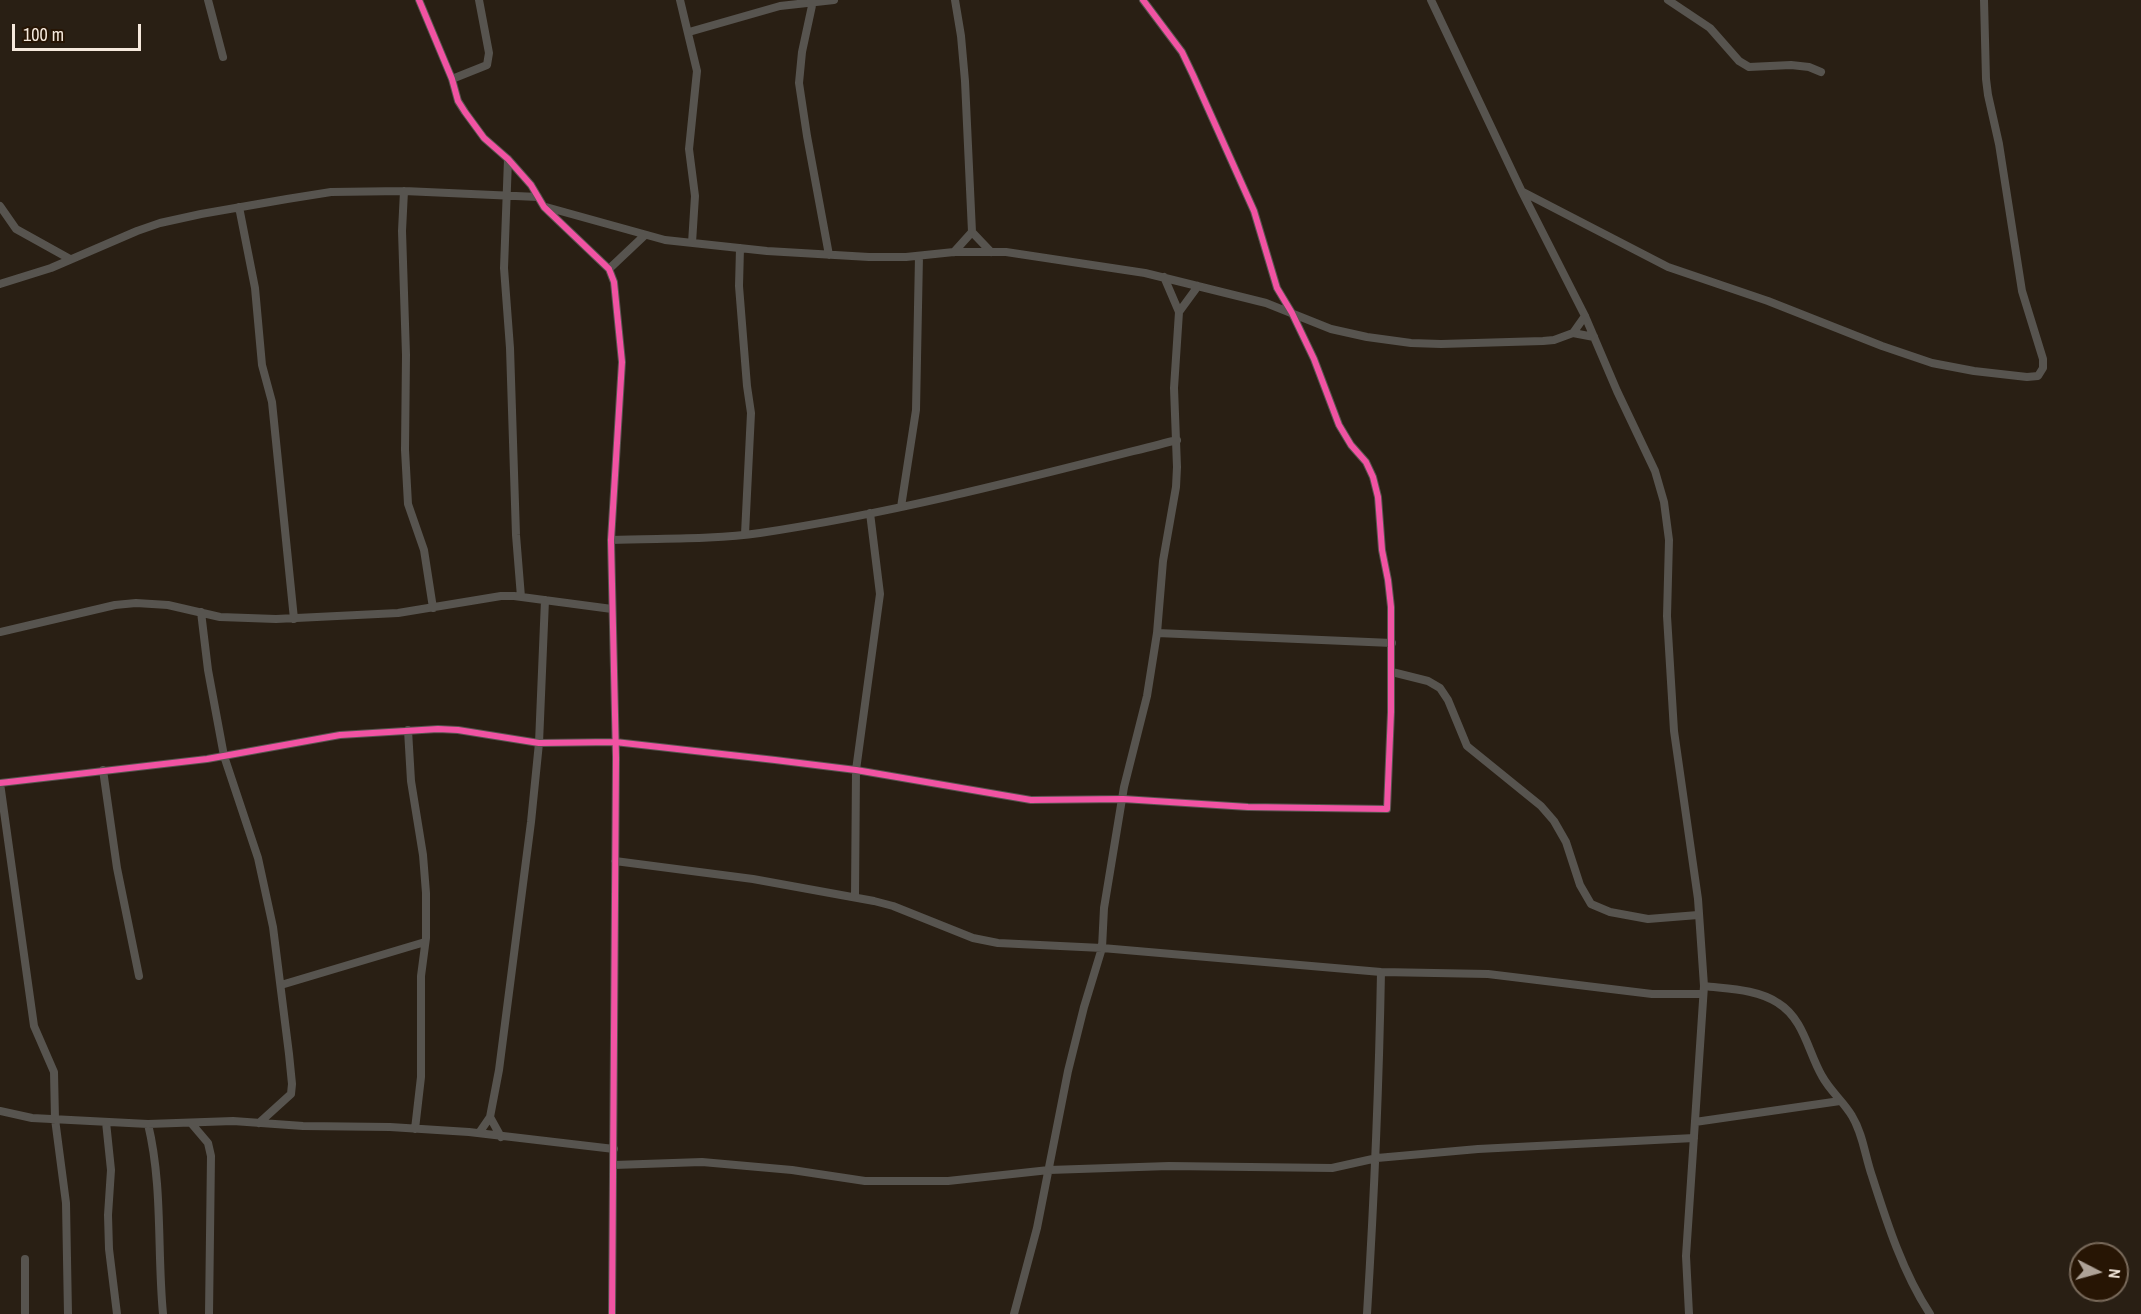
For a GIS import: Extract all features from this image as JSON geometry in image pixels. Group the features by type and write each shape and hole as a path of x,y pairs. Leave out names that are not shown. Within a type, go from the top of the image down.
{"street":[{"path":"208,0 223,57"},
{"path":"419,0 452,79 458,101 465,112 484,138 508,159 531,185 544,207 609,269 614,282 622,362 610,540 615,742 612,1314"},
{"path":"452,79 487,65 489,53 479,0"},
{"path":"680,0 697,71 689,149 695,196 692,243"},
{"path":"689,32 780,6 834,0"},
{"path":"955,0 965,81 972,231 991,252"},
{"path":"68,1314 66,1203 55,1119 54,1072 34,1026 9,830 0,783 224,756 340,735 408,730 459,730 538,743 615,742 856,771 1031,800 1123,799 1248,807 1387,809 1392,643 1388,580 1382,550 1378,497 1373,477 1366,462 1351,446 1339,425 1314,359 1292,313 1276,288 1254,211 1182,52 1143,0"},
{"path":"1431,0 1522,192 1585,316 1654,471 1664,502 1669,540 1667,616 1674,731 1698,899 1703,990 1686,1256 1689,1314"},
{"path":"1668,0 1710,28 1739,61 1749,66 1800,66 1821,72"},
{"path":"1522,192 1668,267 1768,301 1882,346 1932,363 1974,371 2027,377 2038,376 2043,368 2043,359 2022,291 1999,144 1987,87 1984,0"},
{"path":"813,1 802,52 799,83 829,255"},
{"path":"508,159 504,268 511,372 516,536 521,597"},
{"path":"0,284 70,260 152,226 201,213 238,207 331,192 538,197"},
{"path":"404,192 402,231 406,356 405,450 408,504 424,550 434,608"},
{"path":"0,206 16,229 70,260"},
{"path":"238,207 255,288 262,365 272,402 294,618"},
{"path":"544,207 665,240 741,248 869,257 919,256 954,252 1006,252 1164,277 1266,303 1331,330 1411,343 1543,341 1554,340 1573,333 1594,337"},
{"path":"954,252 972,231"},
{"path":"609,269 645,235"},
{"path":"741,248 739,285 751,422 745,534"},
{"path":"901,507 915,410 919,256"},
{"path":"1014,1314 1037,1228 1068,1071 1084,1006 1102,948 1104,908 1123,799 1147,696 1157,633 1163,561 1176,486 1177,440 1174,388 1179,312 1164,277"},
{"path":"1179,312 1198,286"},
{"path":"1573,333 1585,316"},
{"path":"610,540 745,534 870,513 1035,476 1177,440"},
{"path":"855,897 856,771 880,594 870,513"},
{"path":"0,632 115,605 136,603 168,605 236,618 398,613 501,596 612,609"},
{"path":"479,1133 490,1117 499,1070 524,877 538,743 545,600"},
{"path":"201,612 208,670 224,756 258,858 273,927 281,985 292,1089 291,1094 259,1123"},
{"path":"1157,633 1392,643"},
{"path":"1392,672 1428,681 1440,688 1448,699 1467,746 1541,806 1554,821 1566,842 1580,885 1591,904 1610,912 1648,919 1698,915"},
{"path":"408,730 411,781 424,866 425,942 421,976 421,1077 415,1129"},
{"path":"103,770 117,868 139,976"},
{"path":"615,861 753,879 855,897 893,906 973,938 998,943 1102,948 1381,972 1488,974 1652,994 1703,990 1761,994 1780,1004 1800,1027 1822,1077 1852,1116 1862,1138 1878,1198 1914,1289 1930,1314"},
{"path":"281,985 425,942"},
{"path":"1367,1314 1377,1158 1381,972"},
{"path":"1695,1122 1840,1101"},
{"path":"0,1111 32,1118 148,1124 233,1121 415,1129 479,1133 614,1149"},
{"path":"490,1117 501,1137"},
{"path":"106,1122 111,1170 108,1215 117,1314"},
{"path":"191,1123 208,1143 211,1156 209,1314"},
{"path":"148,1124 156,1162 163,1314"},
{"path":"614,1166 702,1162 792,1170 865,1181 948,1181 1049,1170 1169,1166 1332,1168 1377,1158 1478,1149 1694,1138"},
{"path":"25,1259 25,1314"}],"cycle path":[{"path":"419,0 452,79 458,101 465,112 484,138 508,159 531,185 544,207 609,269 614,282 622,362 611,540 616,758 612,1314"},
{"path":"0,783 207,759 340,735 438,729 539,743 615,742 775,760 856,770 1031,800 1123,799 1248,807 1387,809 1391,712 1391,607 1382,550 1378,497 1373,477 1366,462 1351,445 1339,425 1314,359 1277,288 1254,211 1182,52 1143,0"}]}
